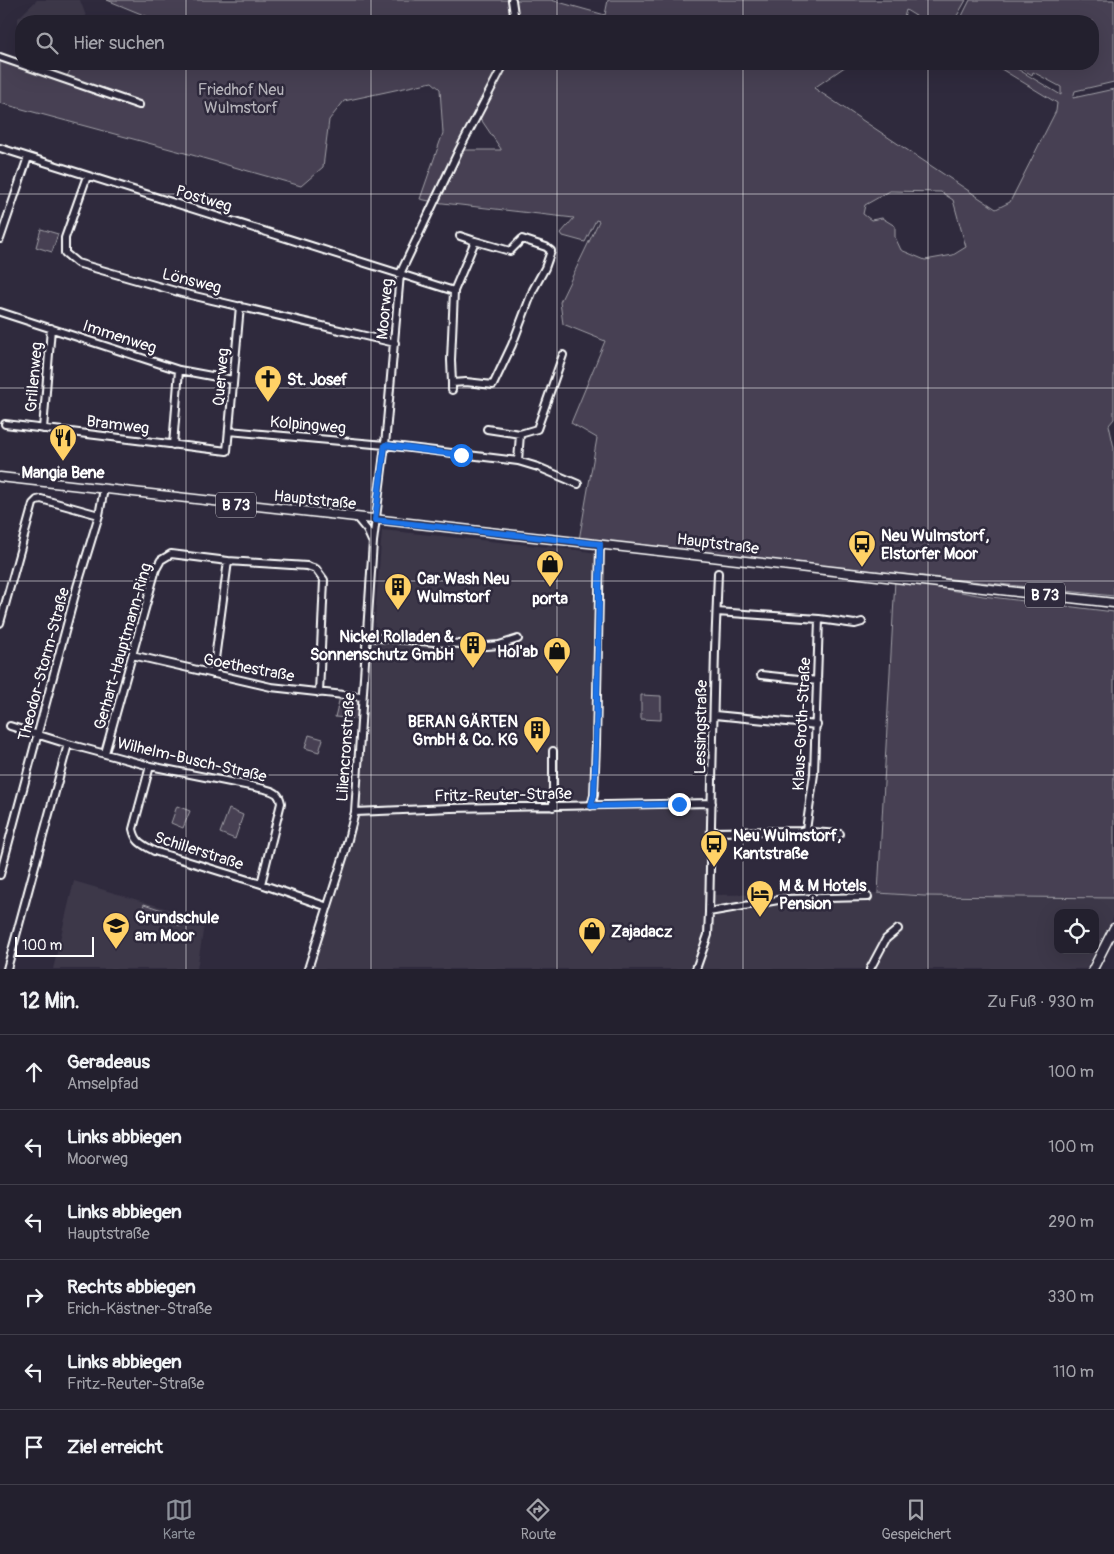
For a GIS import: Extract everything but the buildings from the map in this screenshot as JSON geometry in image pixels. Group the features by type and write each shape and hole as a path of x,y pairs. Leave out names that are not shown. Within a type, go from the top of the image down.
{"main road":[{"name":"Hauptstraße","path":"0,477 1114,603"},
{"path":"1093,969 1114,928"}],"street":[{"path":"512,0 514,15"},
{"path":"0,57 15,62"},
{"path":"38,70 139,105"},
{"name":"Moorweg","path":"375,520 385,445 400,274 459,150 501,70"},
{"name":"Postweg","path":"0,148 454,291"},
{"path":"0,239 28,157"},
{"name":"Lönsweg","path":"87,176 65,238 64,253 77,262 182,293 395,343"},
{"path":"452,383 466,382 493,385 512,346 533,290 545,268 551,251 546,247 522,239 510,251 460,236"},
{"path":"452,390 451,360 454,291 475,241"},
{"name":"Querweg","path":"227,451 240,306"},
{"name":"Immenweg","path":"0,312 179,370 233,380"},
{"name":"Grillenweg","path":"43,429 51,328"},
{"path":"487,429 520,434 538,429 563,355"},
{"path":"173,445 179,370"},
{"name":"Bramweg","path":"5,424 227,451"},
{"name":"Kolpingweg","path":"229,431 385,445 518,461 538,467 578,484"},
{"path":"518,461 520,434"},
{"name":"Theodor-Storm-Straße","path":"0,875 77,587 99,515 104,489"},
{"path":"0,623 33,504 40,499 99,515"},
{"path":"357,518 367,530 373,542"},
{"name":"Liliencronstraße","path":"308,969 355,812 375,520"},
{"path":"591,806 594,795 596,744 600,544"},
{"name":"Gerhart-Hauptmann-Ring","path":"104,753 156,569 161,560 171,554 228,561 307,566 316,569 324,580 319,693"},
{"path":"213,674 228,561"},
{"name":"Lessingstraße","path":"696,969 708,935 718,573"},
{"path":"716,612 819,619 855,624 862,622"},
{"name":"Klaus-Groth-Straße","path":"806,830 814,774 819,619"},
{"path":"366,637 487,646 518,639"},
{"name":"Goethestraße","path":"132,656 271,687 362,696"},
{"path":"762,675 818,681"},
{"path":"715,715 817,725"},
{"name":"Wilhelm-Busch-Straße","path":"10,726 150,766 278,793 281,803 261,884"},
{"path":"6,969 68,744"},
{"path":"553,807 554,751"},
{"name":"Schillerstraße","path":"150,766 133,828 135,838 142,844 154,851 328,907"},
{"name":"Fritz-Reuter-Straße","path":"355,812 451,808 712,803"},
{"path":"711,832 806,830 840,834"},
{"path":"709,912 784,899 868,897"},
{"path":"870,969 886,939 898,929"}],"shaded area":[{"path":"37,0 80,0 86,15 21,15"},
{"path":"382,530 603,554 599,803 713,802 711,895 878,893 924,896 1114,898 1114,917 1099,945 1099,909 1054,909 1054,954 1094,954 1086,969 310,969 359,814"},
{"path":"74,881 205,920 197,969 53,969"}],"green space":[{"path":"107,0 551,0 605,15 144,15"},
{"path":"608,0 966,0 957,15 914,15 906,10 905,15 605,15"},
{"name":"Friedhof Neu Wulmstorf","path":"970,0 1114,0 1114,82 1075,91 1073,98 1114,89 1114,419 1109,425 1114,448 1114,596 579,540 597,438 571,423 605,341 563,324 560,302 599,221 596,220 585,242 563,236 561,233 574,218 420,199 443,133 440,89 432,82 344,101 329,120 323,167 301,186 0,103 0,59 15,64 15,70 32,70 64,81 70,70 840,70 814,88 996,209 1010,202 1056,111 1057,103 1003,70 1019,70 1061,95 1061,87 1033,72 1032,75 1024,70 1099,70 1099,15 962,15","holes":["478,115 501,150 459,150","890,191 941,192 953,200 966,247 953,255 925,260 901,250 895,237 895,226 882,218 871,220 863,214 865,205"]},
{"path":"41,229 58,234 52,252 36,247"},
{"path":"895,580 983,596 1114,612 1114,898 924,896 878,893"},
{"path":"641,695 661,696 661,720 641,719"},
{"path":"340,697 358,699 357,719 335,717"},
{"path":"309,735 323,739 319,752 305,748"},
{"path":"177,806 190,811 183,828 171,823"},
{"path":"229,809 243,815 235,839 220,833"},
{"path":"144,904 162,910 159,919 141,913"},
{"path":"166,911 184,917 181,926 163,920"}],"place":[{"name":"St. Josef","path":"268,403"},
{"name":"Mangia Bene","path":"63,462"},
{"name":"Neu Wulmstorf, Elstorfer Moor","path":"862,568"},
{"name":"porta","path":"550,588"},
{"name":"Car Wash Neu Wulmstorf","path":"398,611"},
{"name":"Nickel Rolladen & Sonnenschutz GmbH","path":"473,669"},
{"name":"Hol'ab","path":"557,675"},
{"name":"BERAN GÄRTEN GmbH & Co. KG","path":"537,754"},
{"name":"Neu Wulmstorf, Kantstraße","path":"714,868"},
{"name":"M & M Hotels Pension","path":"760,918"},
{"name":"Grundschule am Moor","path":"116,950"},
{"name":"Zajadacz","path":"592,955"}],"route":[{"path":"461,455 385,445 382,479 375,520 600,544 596,744 594,795 591,806 679,804"}]}
